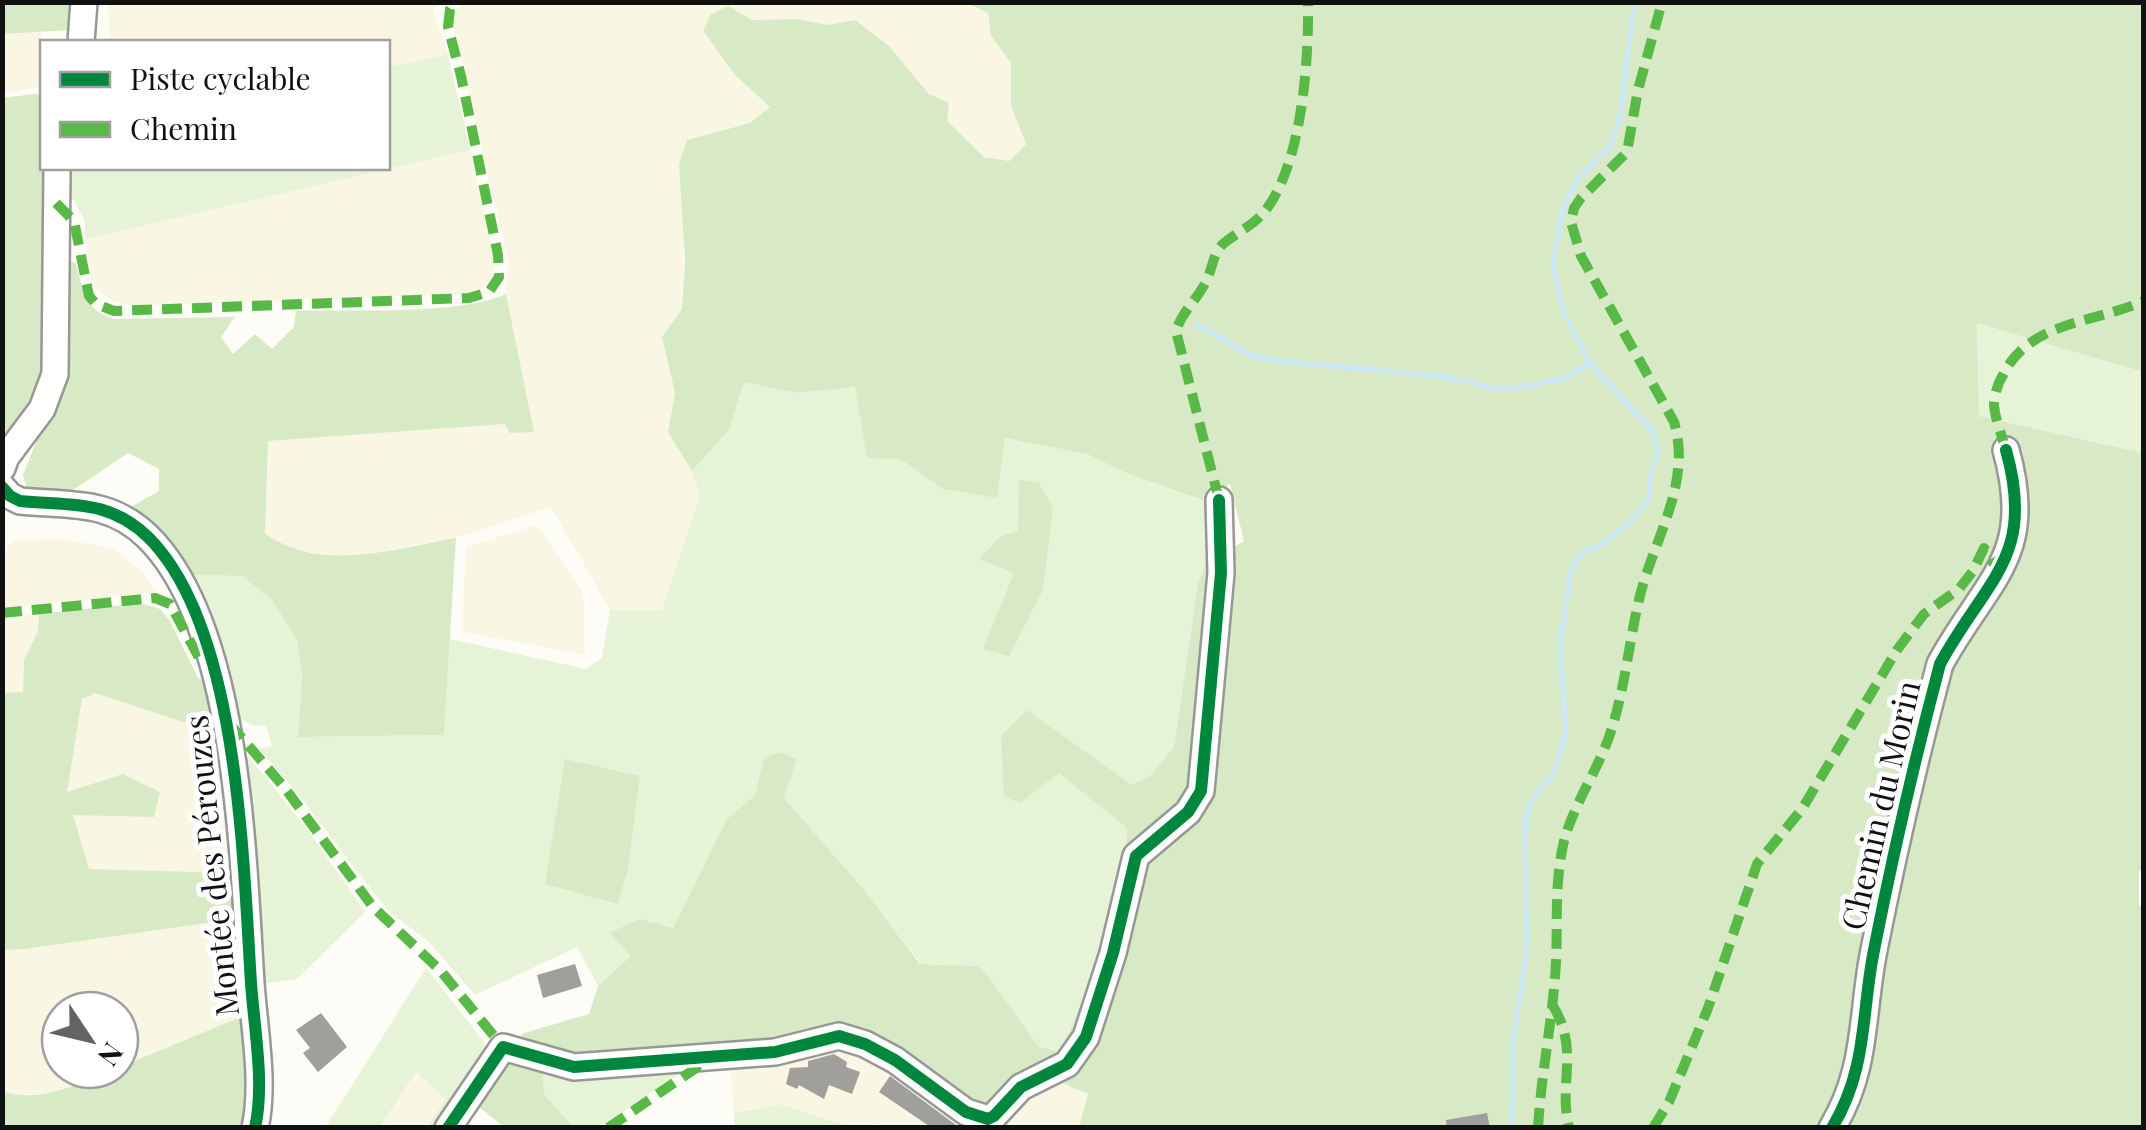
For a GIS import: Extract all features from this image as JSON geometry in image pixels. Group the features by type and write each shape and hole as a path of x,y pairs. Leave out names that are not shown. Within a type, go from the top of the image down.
{"street":[{"path":"81,40 84,2"},
{"path":"2,468 42,409 55,374 57,170"},
{"name":"Chemin du Morin","path":"1832,1128 1854,1085 1860,1060 1873,953 1940,664 2002,567 2012,542 2017,502 2006,450"},
{"name":"Montée des Pérouzes","path":"2,487 20,501 89,504 124,518 149,538 177,573 199,620 228,722 238,809 258,1076 255,1128"},
{"path":"448,1128 503,1047 574,1066 775,1052 839,1036 866,1044 895,1060 966,1112 988,1119 1021,1087 1068,1064 1086,1036 1136,856 1188,812 1200,791 1221,573 1220,500"}],"shaded area":[{"path":"967,2 988,13 991,36 1011,62 1011,105 1026,144 1009,161 985,157 947,121 949,103 929,94 889,46 855,20 827,25 797,19 752,20 728,7 736,76 770,107 750,123 687,140 682,309 662,337 675,393 668,432 692,471 700,495 662,610 610,610 551,507 456,538 348,557 287,549 265,535 268,441 505,424 511,433 534,431 506,294 508,259 452,24 455,12 464,3"},
{"path":"108,3 443,3 433,9 448,55 390,67 390,40 110,40"},
{"path":"42,32 40,87 3,93 3,34"},
{"path":"470,150 493,249 495,272 489,284 475,294 131,306 111,300 94,287 88,270 86,239"},
{"path":"537,525 583,593 585,655 462,632 466,547"},
{"path":"62,539 112,548 142,571 156,592 3,608 3,559 12,541"},
{"path":"39,614 38,631 24,660 23,693 3,693 3,617"},
{"path":"96,693 217,733 232,873 89,869 72,814 153,817 66,793 82,698"},
{"path":"235,919 243,1016 140,1059 140,990 40,990 40,1090 63,1090 17,1095 3,1091 3,950"},
{"path":"830,1041 1033,1084 1053,1079 1088,1094 1079,1127 850,1127 781,1104 734,1113 730,1066"},
{"path":"416,1072 446,1099 427,1127 380,1128"}],"green space":[{"path":"3,3 70,3 70,30 3,34"},
{"path":"967,3 2143,3 2143,372 1977,323 1979,416 2143,453 2144,870 2139,871 2139,906 2144,907 2143,1127 1079,1127 1088,1094 1053,1079 1058,1059 1018,1071 999,1104 981,1115 842,1026 807,1028 773,1042 572,1059 527,1045 521,1034 589,1014 598,986 631,956 609,933 640,919 673,928 727,819 755,795 764,758 780,752 797,759 784,798 865,891 920,964 978,966 1039,1047 1061,1052 1091,979 1125,860 1127,828 1059,773 1020,803 1004,796 1001,736 1027,710 1132,785 1150,776 1174,747 1198,583 1207,562 1244,541 1230,484 1202,500 1126,473 1087,454 1005,438 997,498 943,489 900,459 867,458 855,387 797,393 744,382 729,430 692,471 668,432 675,393 662,337 682,309 685,260 679,164 687,140 750,123 770,107 736,76 703,31 710,15 728,6 752,20 797,19 827,25 855,20 889,46 929,94 949,103 947,121 984,157 1009,161 1026,144 1011,105 1011,63 991,36 988,13"},
{"path":"448,55 470,150 390,169 390,67"},
{"path":"40,93 47,361 33,400 2,449 2,98"},
{"path":"69,170 384,170 86,239 84,219 69,192"},
{"path":"67,262 75,262 90,304 114,319 235,317 221,337 233,354 255,334 272,349 294,327 296,311 433,309 506,294 534,432 510,433 505,424 268,441 265,534 287,546 310,553 358,555 456,538 444,735 298,737 302,674 297,640 272,600 242,576 187,575 129,508 159,491 159,469 128,453 70,492 28,493 23,475 67,363"},
{"path":"1977,322 2143,372 2143,453 1979,416"},
{"path":"744,382 797,393 855,387 900,459 943,489 1004,438 1087,454 1126,473 1201,500 1208,496 1211,559 1198,583 1174,747 1150,776 1132,786 1027,710 1020,803 1059,772 1127,828 1125,860 1091,979 1061,1052 1039,1047 978,966 921,964 865,891 784,798 797,759 764,758 755,795 727,819 673,929 640,919 610,934 632,956 598,986 577,947 475,995 429,942 392,914 377,897 259,749 272,746 266,726 251,725 238,717 209,612 187,575 242,576 272,600 297,640 302,674 298,737 444,735 450,639 586,669 602,658 610,610 662,610 700,495 692,471 729,430"},
{"path":"1019,480 1039,483 1053,508 1043,590 1009,656 983,649 1014,573 979,559 1001,536 1018,531"},
{"path":"140,603 160,609 170,621 198,678 207,686 217,733 95,693 82,699 67,792 123,774 160,792 154,817 73,815 89,869 232,873 235,919 3,950 2,693 23,692 24,660 38,631 39,614"},
{"path":"248,756 307,829 365,912 297,979 261,984 244,765"},
{"path":"565,759 640,776 628,868 618,904 545,884"},
{"path":"426,968 484,1042 488,1057 437,1127 427,1127 446,1099 416,1072 380,1127 325,1128"},
{"path":"243,1016 242,1127 3,1127 2,1091 31,1095 61,1090 140,1090 140,1059"},
{"path":"508,1055 542,1069 544,1094 573,1127 504,1127 474,1103"},
{"path":"688,1068 598,1128 573,1127 544,1094 542,1069"},
{"path":"781,1104 850,1127 735,1127 734,1113"}],"building":[{"path":"575,964 582,986 543,998 537,975"},
{"path":"321,1013 347,1047 318,1072 303,1053 310,1048 296,1030"},
{"path":"834,1054 847,1062 846,1067 860,1072 852,1094 829,1085 824,1099 799,1085 797,1089 786,1084 790,1068 808,1067 808,1061"},
{"path":"890,1076 961,1128 932,1128 879,1092"},
{"path":"1487,1113 1490,1128 1447,1128 1446,1120"}],"waterway":[{"path":"1512,1128 1513,1045 1527,947 1525,823 1531,801 1554,773 1566,733 1560,645 1571,571 1580,554 1598,547 1635,518 1649,497 1658,453 1653,432 1590,363 1563,311 1553,264 1563,209 1577,180 1610,147 1621,113 1634,2"},
{"path":"1197,325 1253,356 1445,377 1493,388 1516,388 1565,378 1590,363"}],"marked path":[{"path":"56,203 74,221 89,296 96,304 114,311 469,298 489,292 499,277 498,255 448,27 455,2"},
{"path":"1219,500 1176,331 1204,286 1220,248 1255,221 1278,191 1301,111 1308,2"},
{"path":"1538,1128 1555,977 1557,892 1564,841 1614,721 1638,604 1668,514 1678,468 1674,422 1581,256 1571,222 1581,198 1627,152 1638,90 1662,2"},
{"path":"2006,450 1994,401 1999,382 2015,357 2046,334 2144,301"},
{"path":"1653,1128 1669,1102 1708,1008 1757,864 1802,809 1897,650 1924,614 1959,589 1984,548 1994,564 2002,567"},
{"path":"2,613 155,598 170,604 203,665"},
{"path":"229,723 284,787 373,907 440,970 503,1047"},
{"path":"1553,1006 1567,1052 1569,1128"},
{"path":"608,1128 696,1068 706,1056"}],"cycle path":[{"path":"1832,1128 1844,1106 1858,1062 1881,914 1940,664 2002,565 2011,542 2014,486 2006,450"},
{"path":"2,487 20,501 104,510 133,525 148,537 178,577 201,627 231,748 239,812 259,1074 255,1128"},
{"path":"448,1128 503,1047 574,1067 775,1052 839,1036 895,1060 966,1112 988,1119 1021,1087 1067,1064 1086,1037 1113,953 1136,856 1188,812 1201,791 1221,573 1219,500"}]}
